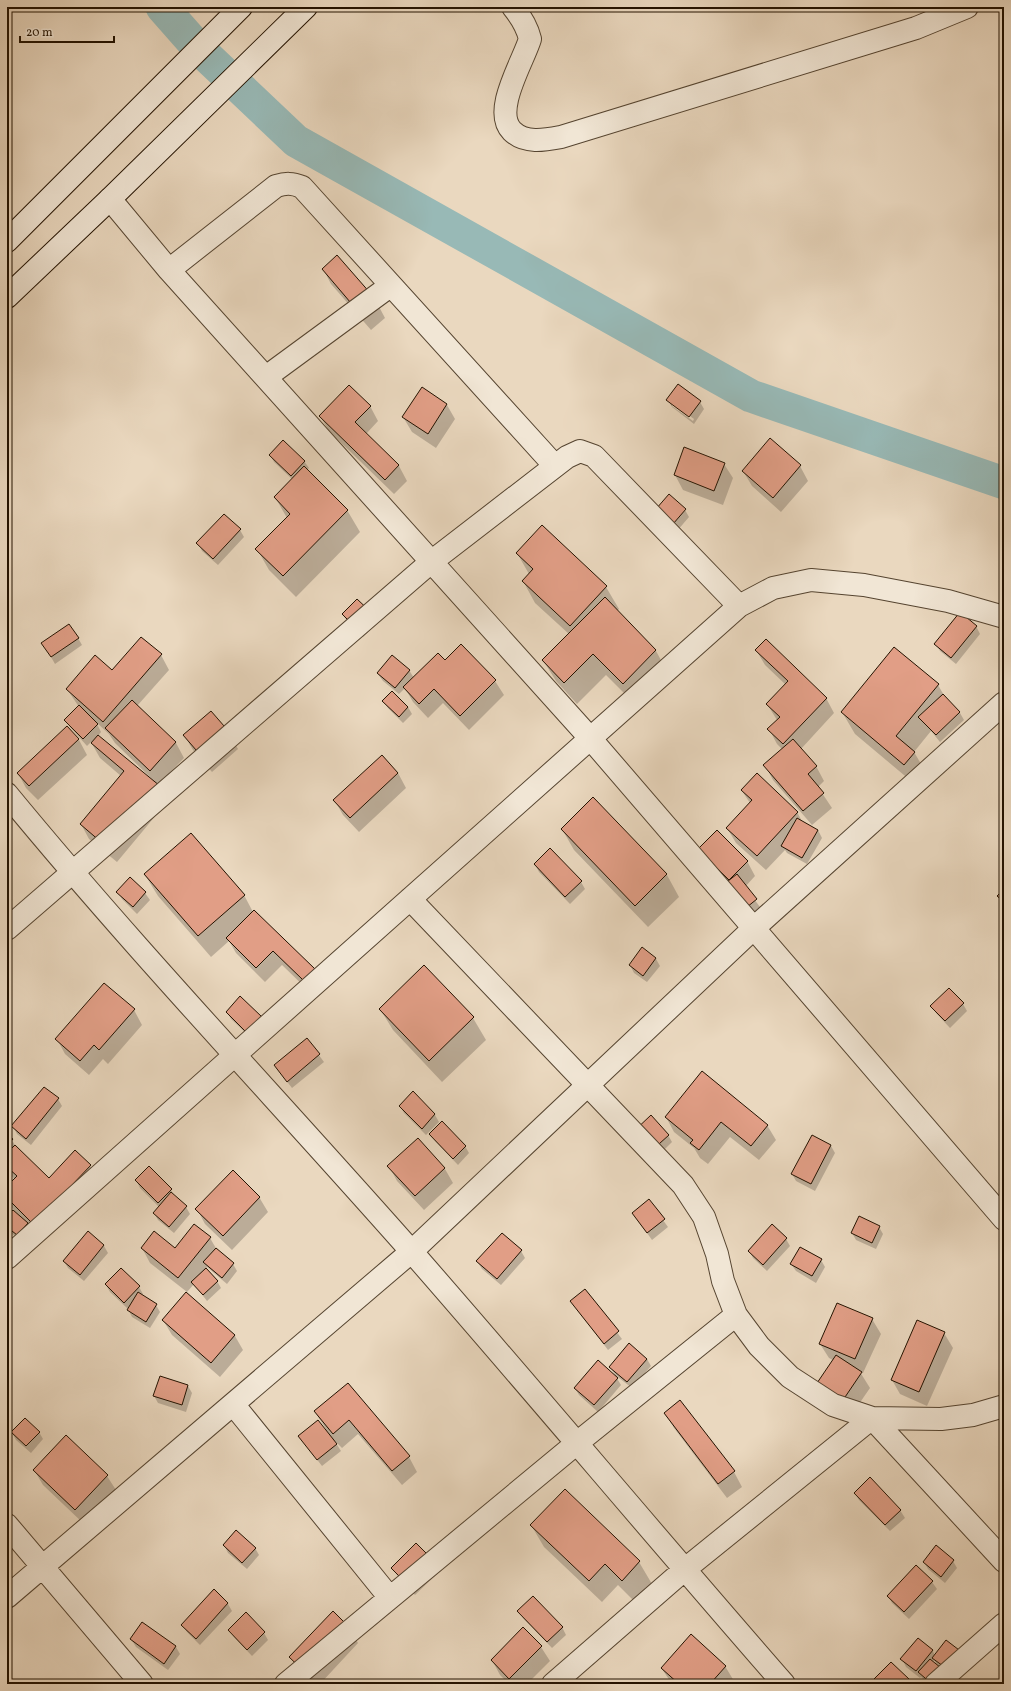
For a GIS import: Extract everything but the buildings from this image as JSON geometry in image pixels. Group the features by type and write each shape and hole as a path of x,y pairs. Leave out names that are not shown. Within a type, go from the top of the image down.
{"street":[{"path":"7,241 241,7"},
{"path":"7,297 110,199 306,7"},
{"path":"513,7 523,20 528,30 530,39 507,100 504,113 506,126 516,136 528,140 544,140 569,135 916,28 967,7"},
{"path":"169,270 276,186 293,184 302,187 390,286 555,466"},
{"path":"110,199 169,270 590,738 1004,1219"},
{"path":"266,377 390,286"},
{"path":"7,929 432,562 567,457 580,451 594,456 739,606"},
{"path":"7,1258 739,606 773,588 811,580 864,585 948,601 1004,617"},
{"path":"7,1597 411,1252 754,928 1004,703"},
{"path":"7,794 72,874 411,1252 784,1684"},
{"path":"410,899 682,1185 704,1217 723,1281 736,1315 759,1346 790,1378 833,1405 872,1418 941,1419 973,1415 1004,1406"},
{"path":"286,1684 577,1443 736,1315"},
{"path":"233,1404 390,1598"},
{"path":"872,1418 1004,1561"},
{"path":"553,1684 684,1570 872,1418"},
{"path":"7,1525 142,1684"},
{"path":"936,1684 1004,1624"}],"waterway":[{"path":"162,7 199,49 296,141 751,396 1004,483"}]}
